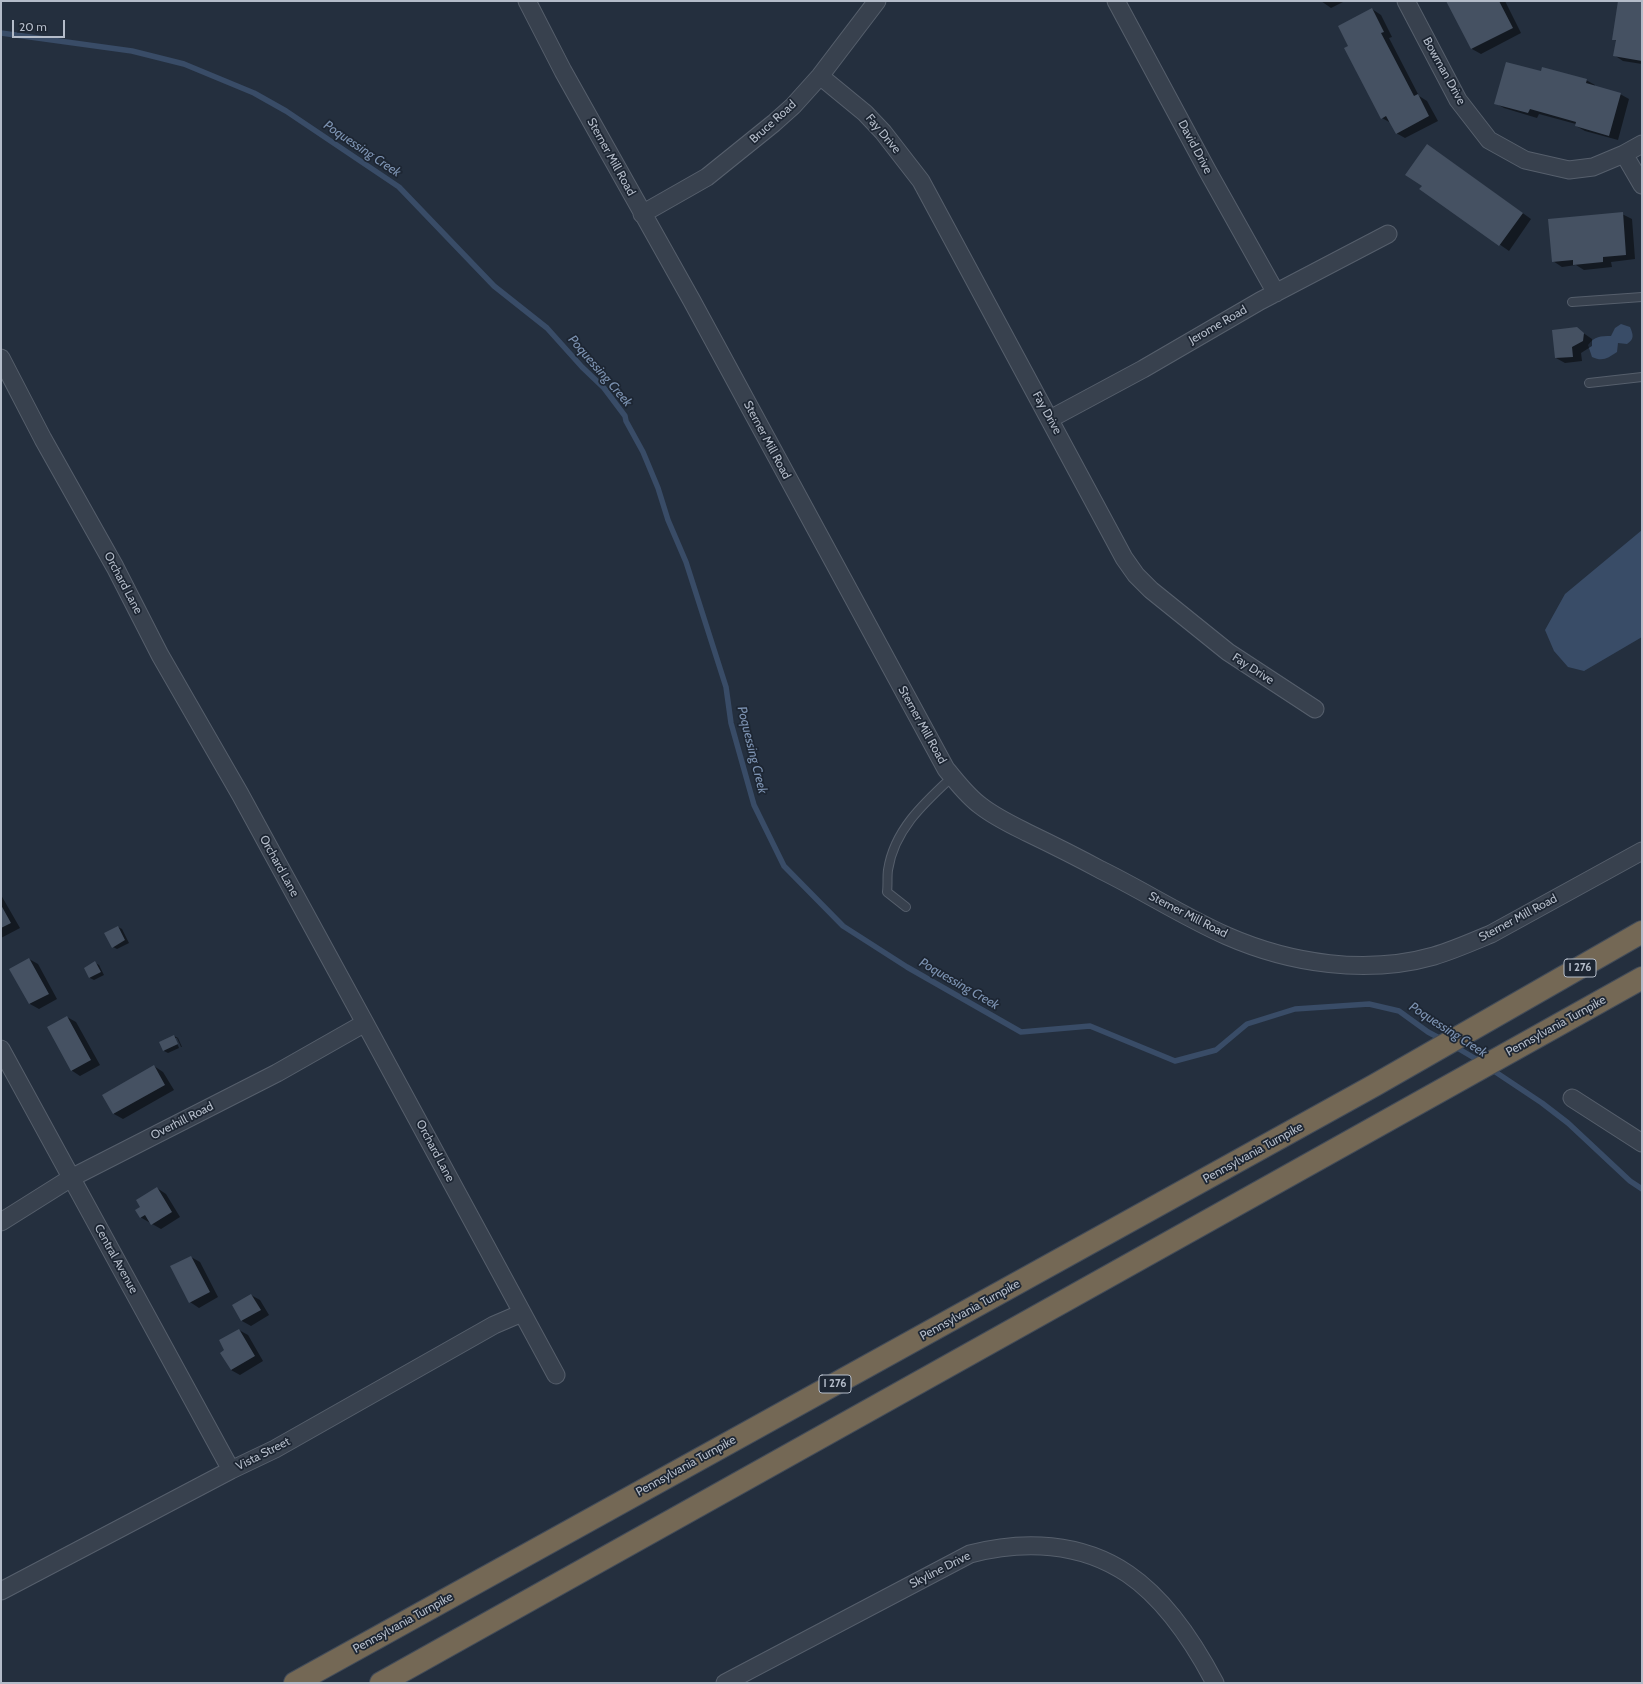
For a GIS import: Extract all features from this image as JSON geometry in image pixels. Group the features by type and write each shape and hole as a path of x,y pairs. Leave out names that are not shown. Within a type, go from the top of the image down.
{"highway":[{"name":"Pennsylvania Turnpike","path":"295,1683 1376,1085 1518,1005 1642,932"},
{"name":"Pennsylvania Turnpike","path":"381,1683 1642,978"}],"street":[{"name":"Sterner Mill Road","path":"527,1 563,71 696,308 942,762 965,793 981,806 1002,820 1109,873 1205,925 1249,945 1272,952 1319,962 1343,964 1375,965 1434,956 1491,934 1642,851"},
{"name":"Bruce Road","path":"642,214 707,178 721,168 793,106 820,76 877,1"},
{"name":"David Drive","path":"1116,1 1207,170 1276,293"},
{"name":"Bowman Drive","path":"1406,1 1458,100 1489,140 1525,160 1569,170 1594,167 1624,154 1642,144"},
{"name":"Fay Drive","path":"820,76 865,113 883,132 921,181 1124,558 1136,575 1151,590 1228,652 1315,709"},
{"path":"1624,154 1642,186"},
{"name":"Jerome Road","path":"1050,419 1143,369 1276,293 1388,234"},
{"name":"Orchard Lane","path":"1,358 43,439 115,567 160,655 240,794 556,1375"},
{"name":"Overhill Road","path":"1,1222 71,1178 277,1073 365,1023"},
{"name":"Central Avenue","path":"1,1049 231,1470"},
{"path":"1572,1098 1642,1143"},
{"name":"Vista Street","path":"1,1591 231,1470 275,1449 494,1325 522,1313"},
{"name":"Skyline Drive","path":"725,1683 970,1554 995,1548 1021,1545 1047,1546 1073,1550 1098,1558 1129,1575 1145,1588 1174,1619 1199,1654 1215,1683"}],"lane":[{"path":"1572,302 1642,297"},
{"path":"1590,382 1642,378"},
{"path":"906,907 887,892 888,870 894,849 907,823 922,805 952,777"}],"water":[{"path":"1621,324 1630,327 1632,334 1631,340 1627,344 1618,343 1617,352 1608,358 1599,359 1592,357 1588,345 1598,337 1611,336 1615,328"},
{"path":"1642,530 1642,637 1584,671 1568,667 1554,651 1545,630 1565,594"}],"building":[{"path":"1446,1 1499,1 1513,28 1471,49"},
{"path":"1618,1 1642,1 1642,61 1613,56 1616,40 1612,40"},
{"path":"1372,8 1384,32 1381,33 1414,96 1418,94 1429,116 1396,134 1386,116 1381,119 1344,48 1348,46 1338,26"},
{"path":"1506,62 1541,71 1542,67 1587,79 1586,83 1621,93 1609,136 1575,126 1576,122 1530,109 1528,113 1494,104"},
{"path":"1427,144 1523,213 1499,246 1419,189 1422,186 1405,175"},
{"path":"1623,212 1626,255 1603,257 1603,262 1573,265 1573,260 1552,262 1548,219"},
{"path":"1577,327 1584,333 1583,341 1572,347 1573,357 1555,358 1552,330"},
{"path":"1,905 11,923 1,928"},
{"path":"118,926 125,940 112,948 104,933"},
{"path":"29,958 49,994 29,1004 9,969"},
{"path":"95,961 101,972 89,978 84,968"},
{"path":"67,1016 91,1060 71,1071 47,1027"},
{"path":"174,1035 178,1044 163,1051 159,1042"},
{"path":"154,1065 165,1085 113,1114 102,1095"},
{"path":"157,1187 172,1212 151,1225 145,1215 140,1218 135,1210 140,1207 136,1200"},
{"path":"191,1256 210,1292 189,1303 170,1266"},
{"path":"251,1294 261,1310 241,1321 232,1305"},
{"path":"239,1329 255,1356 231,1370 220,1353 224,1350 219,1340"}],"waterway":[{"name":"Poquessing Creek","path":"1,33 132,51 184,64 254,93 286,111 399,187 494,286 547,328 582,367 604,388 625,416 626,421 643,452 658,488 668,520 686,562 726,687 731,723 754,805 784,866 843,926 907,967 1021,1032 1090,1026 1175,1061 1216,1050 1247,1024 1295,1009 1369,1004 1399,1011 1428,1032 1443,1040"},
{"name":"Poquessing Creek","path":"1454,1046 1481,1062"},
{"name":"Poquessing Creek","path":"1491,1069 1542,1103 1568,1123 1630,1181 1642,1189"}]}
